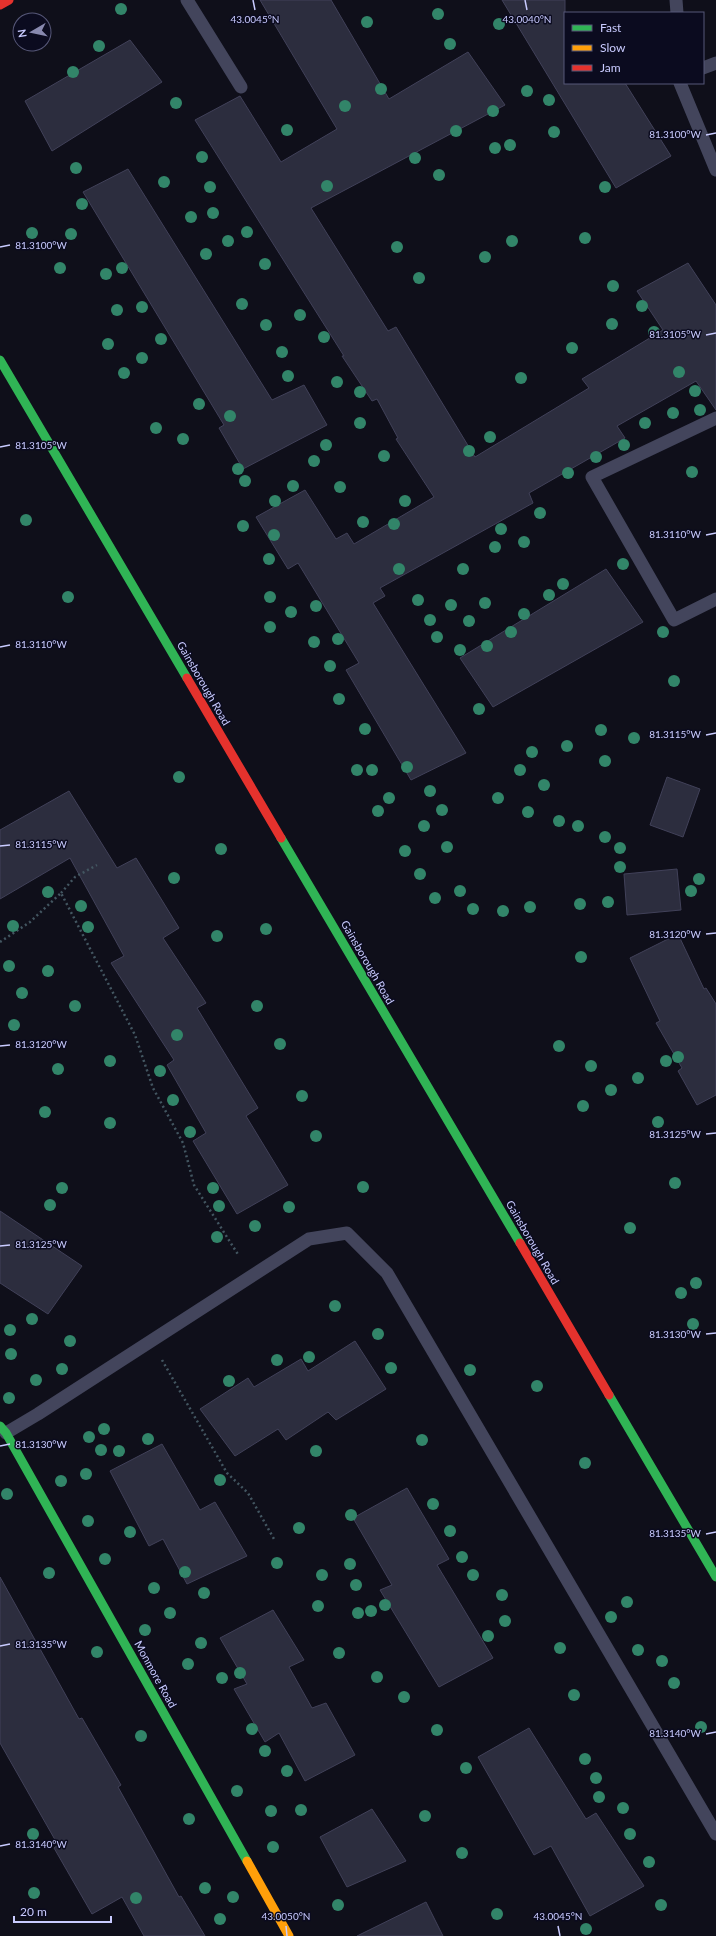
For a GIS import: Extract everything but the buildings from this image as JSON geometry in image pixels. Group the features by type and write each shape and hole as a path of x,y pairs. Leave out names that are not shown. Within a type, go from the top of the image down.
{"main road":[{"path":"0,5 9,0"},
{"name":"Gainsborough Road","path":"0,360 716,1577"},
{"name":"Monmore Road","path":"3,1429 289,1936"}],"lane":[{"path":"187,0 241,87"},
{"path":"676,0 677,12"},
{"path":"704,68 716,63"},
{"path":"680,84 716,170"},
{"path":"716,418 592,477 674,620 716,599"},
{"path":"3,1429 38,1414 309,1239 347,1233 387,1274 716,1834"}],"path":[{"path":"0,942 30,922 61,893 74,877 97,865"},
{"path":"61,893 135,1035 153,1088 183,1143 194,1185 252,1276"},
{"path":"151,1341 227,1473 248,1493 274,1539"}],"traffic: fast":[{"path":"0,360 187,678"},
{"path":"281,838 520,1243"},
{"path":"609,1395 716,1577"},
{"path":"0,1426 6,1433 247,1861"}],"traffic: slow":[{"path":"247,1861 289,1936"}],"traffic: jam":[{"path":"0,5 9,0"},
{"path":"187,678 281,838"},
{"path":"520,1243 609,1395"}]}
